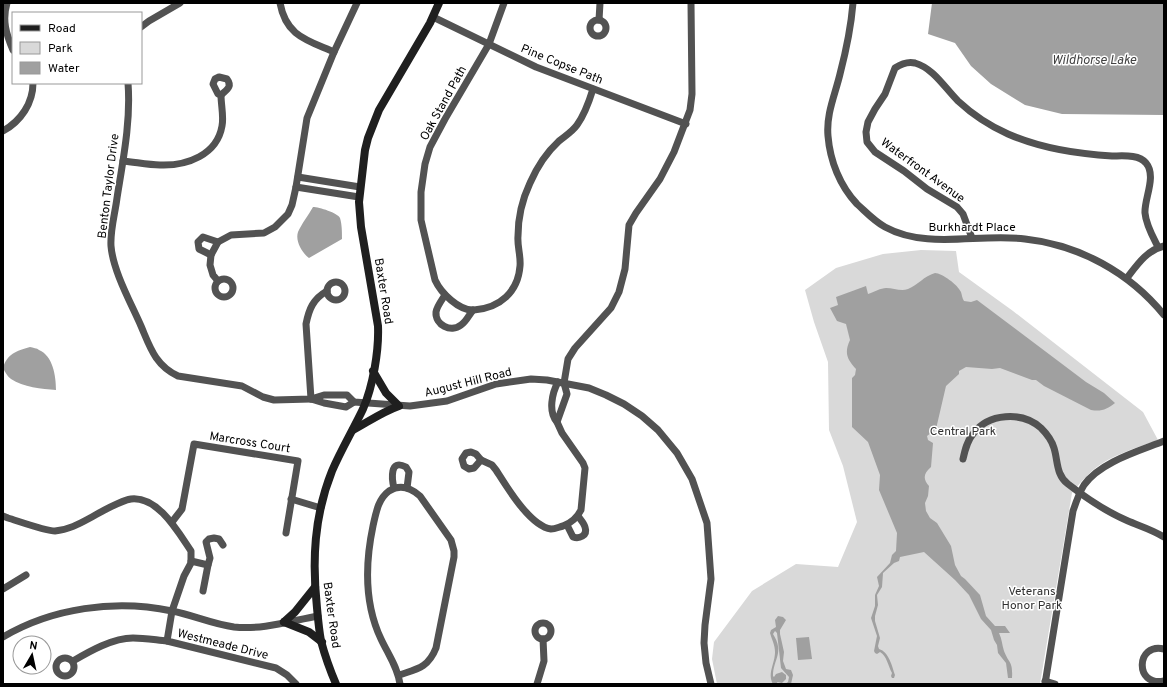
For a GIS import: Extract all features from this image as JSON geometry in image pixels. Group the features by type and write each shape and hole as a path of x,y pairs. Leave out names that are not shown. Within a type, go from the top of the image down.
{"main road":[{"name":"Baxter Road","path":"336,684 322,642 318,616 315,587 315,542 321,508 332,471 365,403 373,370 377,343 378,326 361,227 359,197 365,150 379,110 433,17 439,3"},
{"path":"353,430 373,420 385,411 399,406 386,393 373,370"},
{"path":"315,587 295,612 284,622 309,632 322,642"}],"street":[{"path":"7,3 4,15 4,27 12,48"},
{"path":"142,26 148,21 180,3"},
{"path":"280,3 282,13 287,24 295,34 334,52"},
{"path":"218,281 213,275 210,265 211,255 218,242 231,235 264,233 275,228 288,214 292,205 298,177 307,118 334,52 357,3"},
{"name":"Oak Stand Path","path":"473,310 456,304 439,289 435,280 421,220 421,192 425,164 430,147 489,44 504,3"},
{"path":"599,20 600,3"},
{"path":"481,460 492,465 523,508 539,524 553,529 567,525 578,516 581,510 585,468 562,433 553,414 552,397 554,390 561,382 568,359 574,348 611,308 619,292 625,269 629,225 660,179 686,124 692,94 691,3"},
{"name":"Burkhardt Place","path":"853,3 848,42 840,75 832,98 828,120 830,149 837,174 851,197 870,216 885,227 910,236 936,239 999,237 1025,239 1053,244 1080,253 1102,263 1127,278 1152,300 1164,315"},
{"name":"Pine Copse Path","path":"433,17 536,67 686,124"},
{"name":"Waterfront Avenue","path":"972,238 964,214 957,207 927,190 904,171 875,152 867,142 866,132 868,122 885,94 895,68 907,62 921,65 933,74 957,100 976,116 1007,134 1029,142 1064,150 1104,156 1136,157 1143,160 1147,164 1150,175 1145,213 1149,228 1161,246"},
{"path":"3,131 21,116 31,99 33,84"},
{"name":"Benton Taylor Drive","path":"128,84 129,106 123,160 112,233 113,256 116,267 151,347 161,365 168,371 178,376 242,386 263,397 287,400 311,399 324,395 347,395 354,402"},
{"path":"445,295 437,307 437,318 441,324 446,327 455,328 463,324 473,310 485,308 501,302 509,295 516,285 520,265 518,238 519,216 525,195 538,166 559,141 576,127 584,116 592,89"},
{"path":"123,160 167,165 188,161 204,155 214,146 223,125 221,95"},
{"path":"298,177 360,187"},
{"path":"296,187 359,197"},
{"path":"211,255 199,249 198,242 201,238 206,237 218,242"},
{"path":"1127,278 1144,256 1161,246"},
{"path":"311,399 306,324 312,304 322,294 327,292"},
{"name":"August Hill Road","path":"365,403 410,406 447,401 496,384 531,379 561,382 589,388 624,404 642,416 658,430 673,448 692,479 707,523 711,579 704,643 706,663 711,683"},
{"path":"557,422 567,394 561,382"},
{"name":"Benton Taylor Drive","path":"311,399 346,407 354,402 365,403"},
{"path":"963,459 966,447 972,434 981,426 1002,416 1028,420 1044,432 1054,447 1057,467 1061,478 1067,484 1106,510 1127,521 1157,532 1164,537"},
{"path":"1055,684 1045,682 1073,511 1080,492 1090,478 1106,466 1164,441"},
{"name":"Marcross Court","path":"172,522 182,509 194,444 298,461 286,533"},
{"path":"394,488 392,470 397,466 403,465 408,469 409,476 407,488"},
{"path":"399,675 425,666 433,657 454,557 451,540 420,496 407,488 394,488 382,497 378,505 370,542 367,573 367,588 374,620 381,640 399,675 400,684"},
{"path":"3,516 53,531 74,526 126,500 138,499 151,503 172,522 191,550 191,561 208,565"},
{"path":"291,499 321,508"},
{"path":"567,525 573,536 578,538 583,536 586,533 585,527 578,516"},
{"path":"203,591 210,558 206,542 209,539 214,538 219,539 223,545"},
{"name":"Westmeade Drive","path":"191,561 172,611 167,641 276,668 287,675 296,684"},
{"path":"3,589 26,575"},
{"path":"3,636 41,618 70,611 103,606 134,606 172,611 210,623 234,627 260,627 318,616"},
{"path":"73,661 95,649 126,639 133,638 167,641"},
{"path":"537,684 544,661 543,639"},
{"path":"1164,649 1157,648 1151,650 1143,658 1142,663 1144,674 1152,682 1164,681"}],"green space":[{"name":"Central Park","path":"921,250 956,251 959,272 1013,311 1143,412 1158,440 1124,452 1108,460 1087,475 1072,493 1040,684 717,684 712,659 714,642 752,591 796,564 838,567 857,522 843,466 829,430 828,362 805,290 836,268 883,254"}],"water":[{"name":"Wildhorse Lake","path":"932,3 1164,3 1164,115 1062,114 1025,105 991,84 971,66 955,43 928,34"},
{"path":"313,207 339,216 342,228 342,239 309,258 300,246 297,235 299,229"},
{"path":"935,273 946,277 957,286 964,301 971,302 977,300 1086,382 1104,393 1115,403 1104,410 1091,410 1044,386 1036,380 1032,380 1000,368 992,369 966,367 959,371 959,374 946,386 936,429 927,436 928,440 933,443 931,467 925,474 925,479 929,486 928,496 925,503 926,511 930,518 937,523 951,546 955,565 961,576 980,595 986,616 995,626 1005,626 1010,633 999,633 1004,651 1011,665 1012,678 1008,678 1006,663 998,653 997,645 991,630 981,619 969,595 924,552 900,557 899,561 894,563 883,573 882,587 877,595 878,605 875,621 880,638 878,646 890,660 895,675 894,678 891,676 892,673 884,656 880,652 877,654 874,651 877,636 871,618 875,606 875,595 879,586 877,577 890,563 892,555 896,551 897,533 879,490 880,475 868,442 852,427 852,378 855,375 856,369 847,356 847,349 850,340 846,324 837,321 830,308 838,305 836,297 866,286 868,294 884,288 905,290"},
{"path":"30,347 37,349 48,357 53,367 56,390 21,384 11,379 6,373 3,368 7,359 16,352"},
{"path":"778,616 783,617 786,620 780,630 780,634 784,652 783,661 786,669 791,670 793,675 791,684 785,684 788,682 789,677 781,668 777,633 775,631 773,634 778,646 778,656 773,670 773,676 774,677 776,674 782,672 786,675 786,679 782,683 777,682 778,684 773,684 771,680 775,652 770,633 771,630 776,627 775,620"},
{"path":"809,637 812,659 798,660 796,638"}],"park label":[{"name":"Veterans Honor Park","path":"1032,598"}]}
